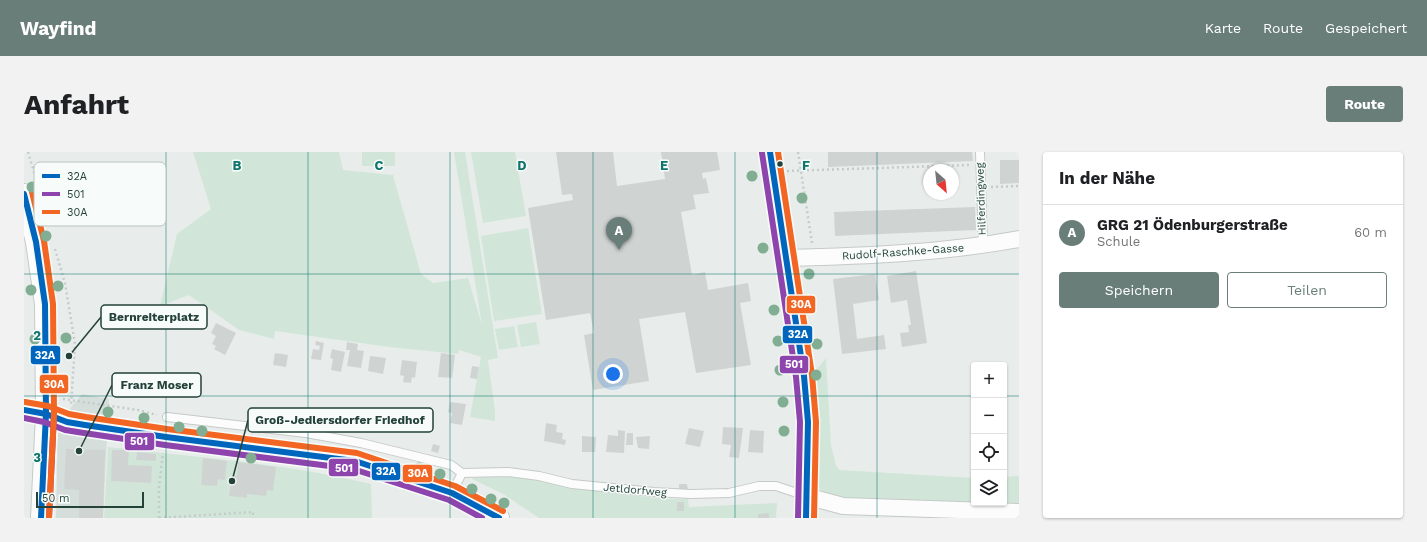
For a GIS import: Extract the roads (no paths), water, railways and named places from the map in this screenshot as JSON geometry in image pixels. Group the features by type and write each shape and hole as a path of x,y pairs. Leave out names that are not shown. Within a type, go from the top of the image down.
{"street":[{"path":"770,152 803,369 807,410 808,459 806,518"},
{"path":"24,194 36,242 45,304 46,406 41,518"},
{"name":"Rudolf-Raschke-Gasse","path":"787,258 866,256 983,246 1019,239"},
{"path":"24,410 46,406 67,422 166,437 355,461 452,493 499,518"},
{"path":"806,496 843,506 1019,512"}],"lane":[{"name":"Hilferdingweg","path":"980,152 983,246"},
{"path":"167,417 306,433 361,443 451,465 462,473 452,493"},
{"name":"Jetldorfweg","path":"462,473 508,472 539,476 572,484 691,494 729,493 758,486 776,486 806,496"}],"place":[{"name":"GRG 21 Ödenburgerstraße","path":"619,250"},
{"name":"Bernreiterplatz","path":"69,356"},
{"name":"Franz Moser","path":"79,451"},
{"name":"Groß-Jedlersdorfer Friedhof","path":"232,481"}]}
